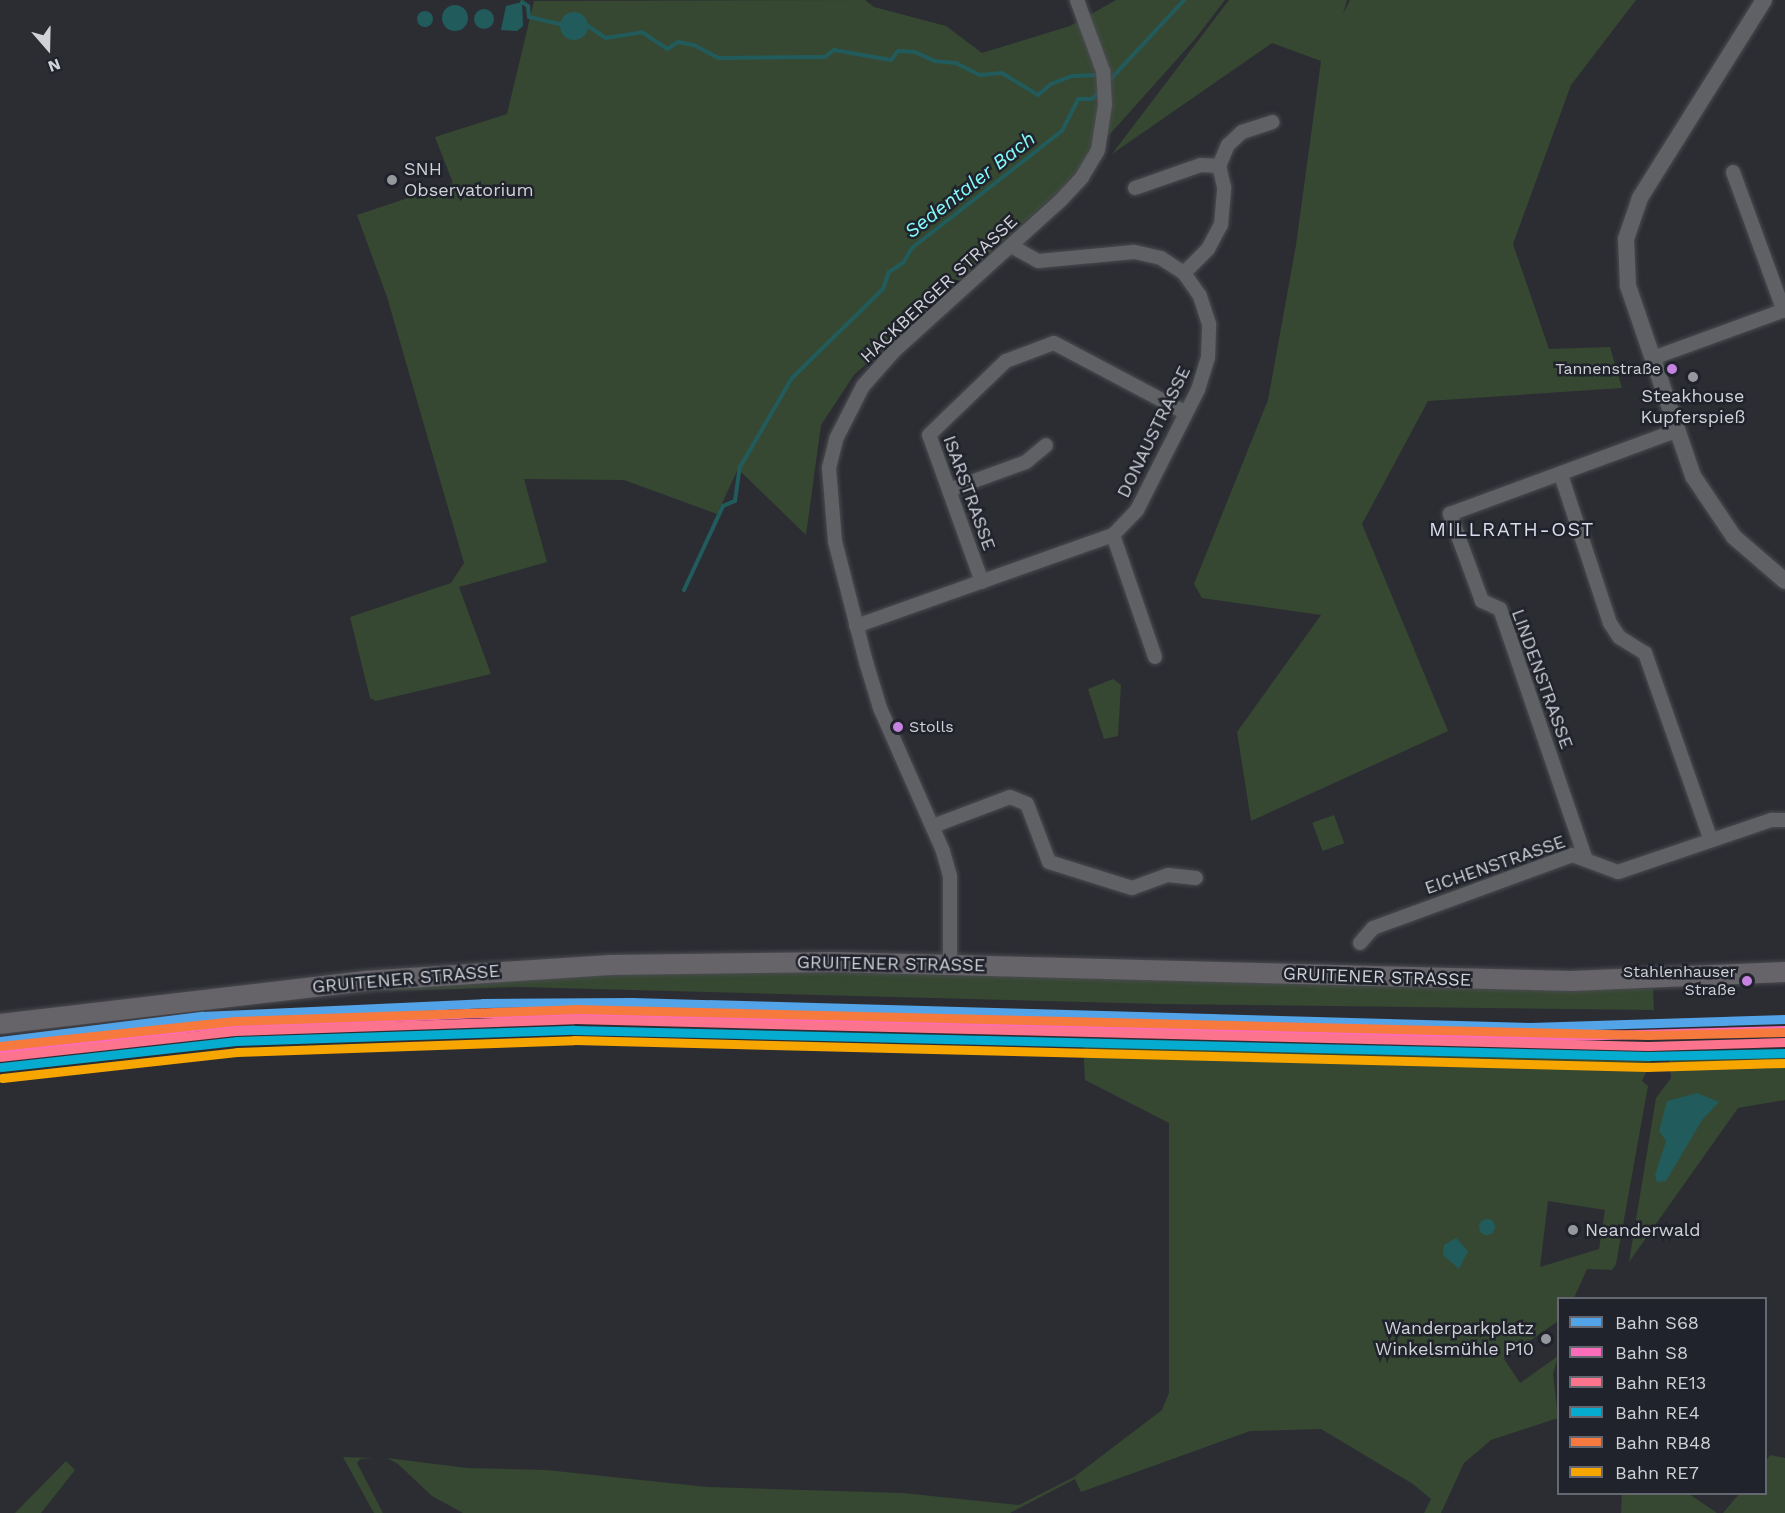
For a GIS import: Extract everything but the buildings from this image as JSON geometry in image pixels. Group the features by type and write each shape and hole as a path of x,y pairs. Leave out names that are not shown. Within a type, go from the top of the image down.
{"main road":[{"name":"GRUITENER STRASSE","path":"0,1024 364,981 537,968 781,962 950,964 1561,981 1785,972"}],"street":[{"name":"HACKBERGER STRASSE","path":"950,964 950,876 933,826 880,708 856,626 835,541 829,468 836,439 864,386 895,350 1011,246 1082,177 1102,137 1103,71 1077,0"},
{"path":"1764,0 1640,198 1626,239 1628,286 1693,476 1734,537 1785,581"},
{"path":"1184,273 1208,249 1221,225 1224,187 1219,166 1228,145 1242,132 1272,122"},
{"path":"1135,188 1201,165 1219,166"},
{"path":"1653,358 1785,310 1733,172"},
{"name":"DONAUSTRASSE","path":"856,626 1113,536 1137,510 1186,413 1208,358 1209,324 1200,296 1184,273 1161,258 1134,252 1038,261 1011,246"},
{"name":"ISARSTRASSE","path":"982,582 929,435 1006,361 1030,349 1054,343 1186,413"},
{"name":"LINDENSTRASSE","path":"1585,857 1500,609 1482,601 1450,514 1678,430"},
{"path":"949,490 1026,462 1046,445"},
{"path":"1561,475 1610,623 1619,637 1645,653 1711,840"},
{"path":"1113,536 1155,657"},
{"path":"933,826 1010,798 1027,804 1049,862 1132,888 1168,875 1196,878"},
{"name":"EICHENSTRASSE","path":"1360,943 1372,928 1572,855 1585,857 1618,872 1711,840 1785,819"}],"green space":[{"path":"865,0 874,7 946,26 982,53 1070,26 1116,0 1225,0 1195,39 1060,190 854,375 821,425 806,535 738,469 717,514 624,480 524,479 547,562 459,587 491,674 376,701 370,698 350,617 451,583 464,563 387,297 357,215 453,183 435,137 507,114 534,1"},
{"path":"1229,0 1347,0 1343,14 1350,0 1636,0 1571,85 1513,244 1549,349 1610,347 1622,388 1428,401 1362,524 1448,731 1251,821 1237,732 1321,615 1202,598 1194,584 1268,400 1296,245 1321,61 1272,43 1112,154"},
{"path":"1113,679 1121,685 1118,736 1104,739 1088,689"},
{"path":"1334,815 1344,843 1323,851 1312,823"},
{"path":"761,967 1653,989 1654,1010 1161,1004 519,987 390,991 388,985"},
{"path":"1083,1043 1652,1059 1642,1081 1648,1086 1616,1264 1612,1270 1587,1269 1574,1297 1557,1297 1557,1322 1504,1359 1520,1383 1557,1357 1553,1374 1557,1418 1491,1440 1464,1463 1441,1513 1424,1513 1431,1499 1413,1484 1321,1429 1250,1431 1081,1492 1075,1479 1010,1513 463,1513 432,1496 398,1464 387,1458 467,1468 546,1470 707,1487 903,1493 1019,1505 1074,1477 1162,1410 1169,1393 1169,1123 1085,1080","holes":["1548,1201 1605,1210 1599,1249 1540,1267"]},
{"path":"1785,1055 1785,1100 1738,1108 1629,1262 1656,1098 1671,1078 1669,1056"},
{"path":"1770,1455 1785,1458 1785,1513 1723,1513 1738,1495 1767,1495 1767,1460"},
{"path":"343,1457 373,1458 360,1459 357,1463 383,1513 374,1513"},
{"path":"66,1461 75,1470 41,1513 15,1513"},
{"path":"1622,1495 1690,1495 1717,1513 1621,1513"}],"water":[{"path":"522,2 523,26 517,31 501,30 506,6"},
{"path":"455,5 464,9 468,18 464,27 455,31 446,27 442,18 446,9"},
{"path":"480,9 488,9 494,15 494,23 488,29 480,29 474,23 474,15"},
{"path":"425,11 433,19 425,27 417,19"},
{"path":"574,12 584,16 588,26 584,36 574,40 564,36 560,26 564,16"},
{"path":"1697,1093 1719,1102 1702,1120 1666,1181 1657,1182 1655,1175 1666,1141 1659,1131 1667,1101"},
{"path":"1484,1219 1490,1219 1495,1227 1493,1233 1484,1235 1479,1230 1479,1224"},
{"path":"1456,1238 1468,1251 1459,1269 1443,1255 1444,1245"}],"waterway":[{"name":"Sedentaler Bach","path":"1107,83 1184,0"},
{"path":"522,2 528,6 529,17 563,25"},
{"path":"585,24 606,38 642,32 667,49 678,42 694,45 718,58 825,57 834,50 891,60 898,51 915,52 934,61 956,63 980,75 1002,73 1038,95 1051,84 1072,76 1099,75"},
{"name":"Sedentaler Bach","path":"684,590 723,506 735,501 740,467 792,378 883,289 889,272 903,263 912,248 1062,131 1078,99 1092,99 1100,91"}],"rail line":[{"name":"S68","path":"0,1041 202,1016 483,1003 632,1002 1530,1027 1785,1019"},
{"name":"RB48","path":"0,1046 235,1021 574,1009 1648,1035 1785,1032"},
{"name":"S8","path":"1,1051 203,1026 483,1013 632,1013 1530,1037 1785,1030"},
{"name":"RE13","path":"0,1057 235,1031 574,1019 1648,1046 1785,1042"},
{"name":"RE4","path":"1,1067 236,1041 574,1030 1648,1056 1785,1053"},
{"name":"RE7","path":"2,1078 237,1052 574,1040 1647,1067 1785,1063"}],"place":[{"name":"SNH Observatorium","path":"392,180"},
{"name":"Tannenstraße","path":"1672,369"},
{"name":"Steakhouse Kupferspieß","path":"1693,377"},
{"name":"Stolls","path":"898,727"},
{"name":"Stahlenhauser Straße","path":"1747,981"},
{"name":"Neanderwald","path":"1573,1230"},
{"name":"Wanderparkplatz Winkelsmühle P10","path":"1546,1339"}],"district":[{"name":"MILLRATH-OST","path":"1512,529"}]}
